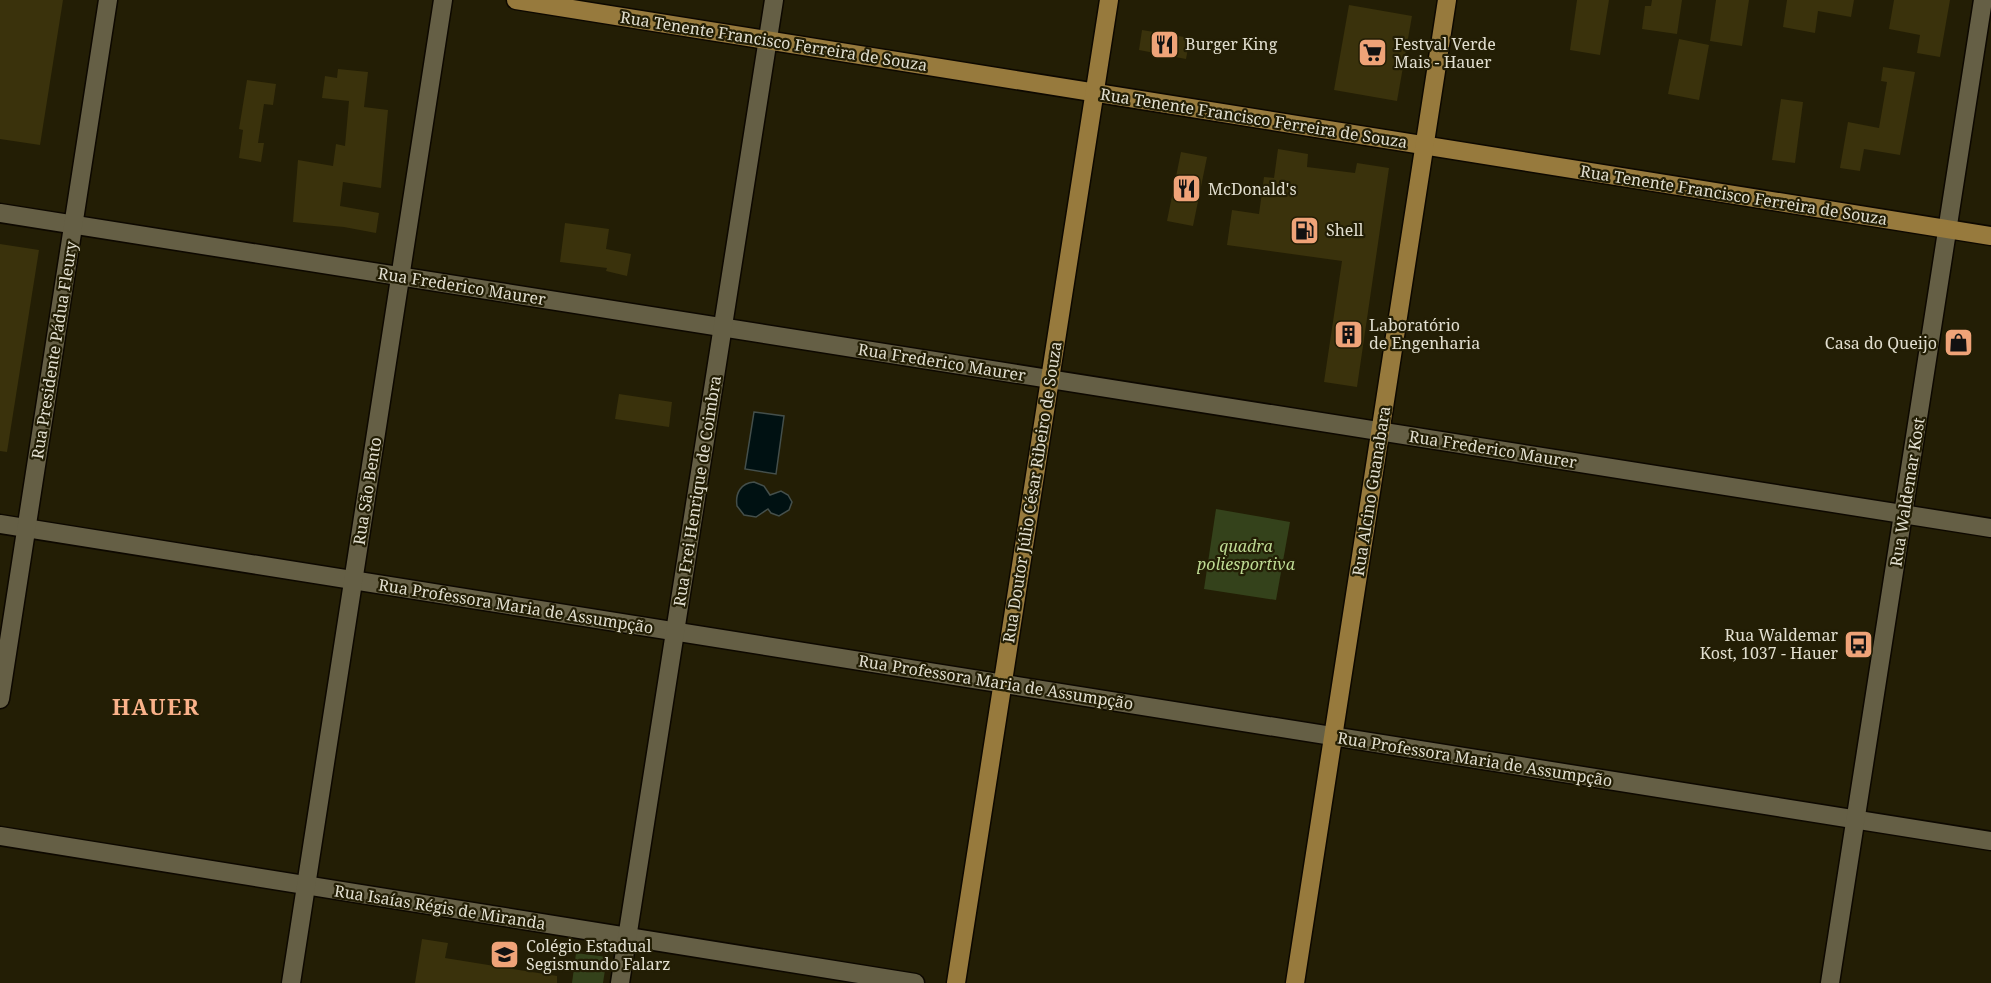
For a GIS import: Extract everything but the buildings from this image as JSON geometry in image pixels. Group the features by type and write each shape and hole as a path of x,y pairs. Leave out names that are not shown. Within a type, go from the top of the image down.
{"main road":[{"name":"Rua Tenente Francisco Ferreira de Souza","path":"516,0 1991,236"},
{"name":"Rua Doutor Júlio César Ribeiro de Souza","path":"956,983 1109,0"},
{"name":"Rua Alcino Guanabara","path":"1295,983 1447,0"}],"street":[{"name":"Rua Presidente Pádua Fleury","path":"0,699 108,0"},
{"name":"Rua São Bento","path":"291,983 443,0"},
{"name":"Rua Frei Henrique de Coimbra","path":"620,983 774,0"},
{"name":"Rua Waldemar Kost","path":"1830,983 1983,0"},
{"name":"Rua Frederico Maurer","path":"0,213 1991,528"},
{"name":"Rua Professora Maria de Assumpção","path":"0,524 1991,841"},
{"name":"Rua Isaías Régis de Miranda","path":"0,836 915,983"}],"green space":[{"name":"quadra poliesportiva","path":"1216,509 1290,522 1276,600 1204,589"},
{"path":"576,953 607,957 603,983 572,983"}],"shaded area":[{"path":"754,412 784,416 776,474 745,469"},
{"path":"754,482 764,486 770,495 781,491 788,495 792,502 789,510 779,516 768,509 756,517 744,515 737,506 738,493 746,484"}],"place":[{"name":"Burger King","path":"1164,44"},
{"name":"Festval Verde Mais - Hauer","path":"1373,53"},
{"name":"McDonald's","path":"1187,189"},
{"name":"Shell","path":"1305,230"},
{"name":"Laboratório de Engenharia","path":"1348,334"},
{"name":"Casa do Queijo","path":"1958,343"},
{"name":"Rua Waldemar Kost, 1037 - Hauer","path":"1859,644"},
{"name":"Colégio Estadual Segismundo Falarz","path":"505,955"}],"district":[{"name":"HAUER","path":"156,706"}]}
